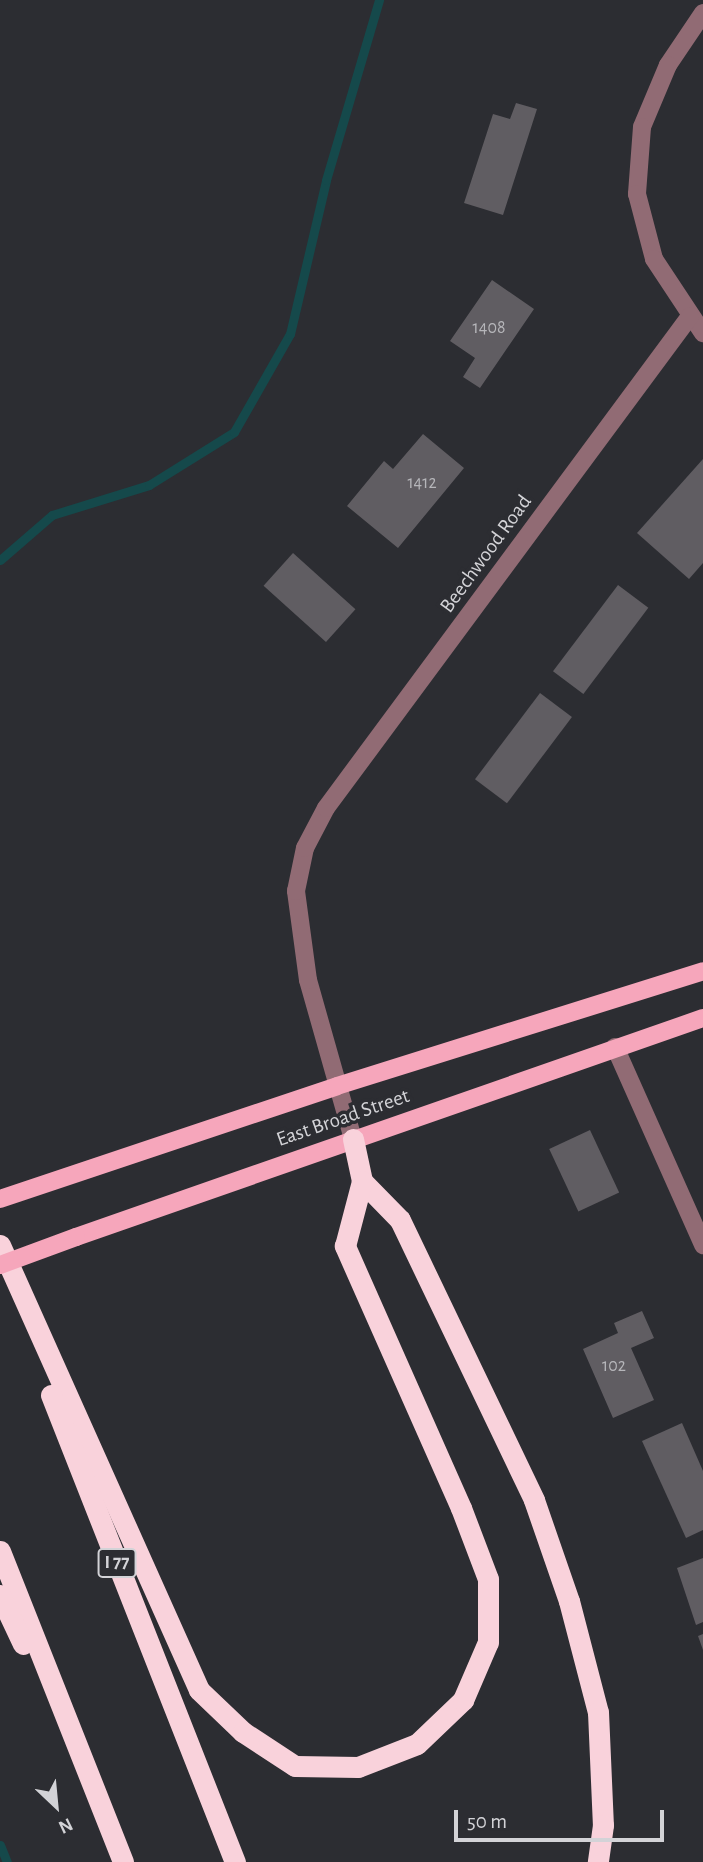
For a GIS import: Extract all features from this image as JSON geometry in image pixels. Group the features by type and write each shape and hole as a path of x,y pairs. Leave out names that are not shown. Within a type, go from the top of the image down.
{"highway":[{"path":"0,1245 199,1690 243,1732 295,1766 358,1768 417,1744 463,1700 488,1642 488,1579 461,1508 345,1245 362,1181 352,1139"},
{"path":"362,1181 400,1220 534,1500 569,1601 598,1712 603,1825 598,1862"},
{"name":"I 77","path":"0,1265 235,1862"},
{"path":"0,1551 123,1861"},
{"path":"0,1595 123,1861"}],"main road":[{"name":"East Broad Street","path":"0,1199 337,1086 703,971"},
{"name":"East Broad Street","path":"0,1265 615,1046 703,1018"}],"street":[{"path":"703,13 668,65 642,127 637,194 654,259 703,333"},
{"name":"Beechwood Road","path":"352,1139 308,980 296,891 304,848 326,808 690,316"},
{"path":"615,1046 703,1245"}],"building":[{"path":"516,103 537,109 503,215 464,203 493,114 510,119"},
{"path":"492,280 534,309 480,388 463,377 475,358 450,341"},
{"path":"423,434 464,468 398,548 347,506 384,461 393,469"},
{"path":"703,459 703,563 689,579 637,533"},
{"path":"293,553 355,609 326,642 264,586"},
{"path":"618,585 648,608 583,694 553,671"},
{"path":"540,693 572,717 507,803 475,779"},
{"path":"590,1130 619,1193 578,1212 549,1149"},
{"path":"642,1311 654,1338 631,1348 654,1400 613,1418 583,1349 618,1333 614,1323"},
{"path":"682,1423 703,1471 703,1530 686,1538 642,1441"},
{"path":"703,1558 703,1622 696,1625 677,1568"},
{"path":"703,1634 703,1650 698,1636"}],"waterway":[{"path":"0,560 52,515 149,485 234,432 290,334 326,180 379,0"},
{"path":"0,1845 7,1862"}]}
